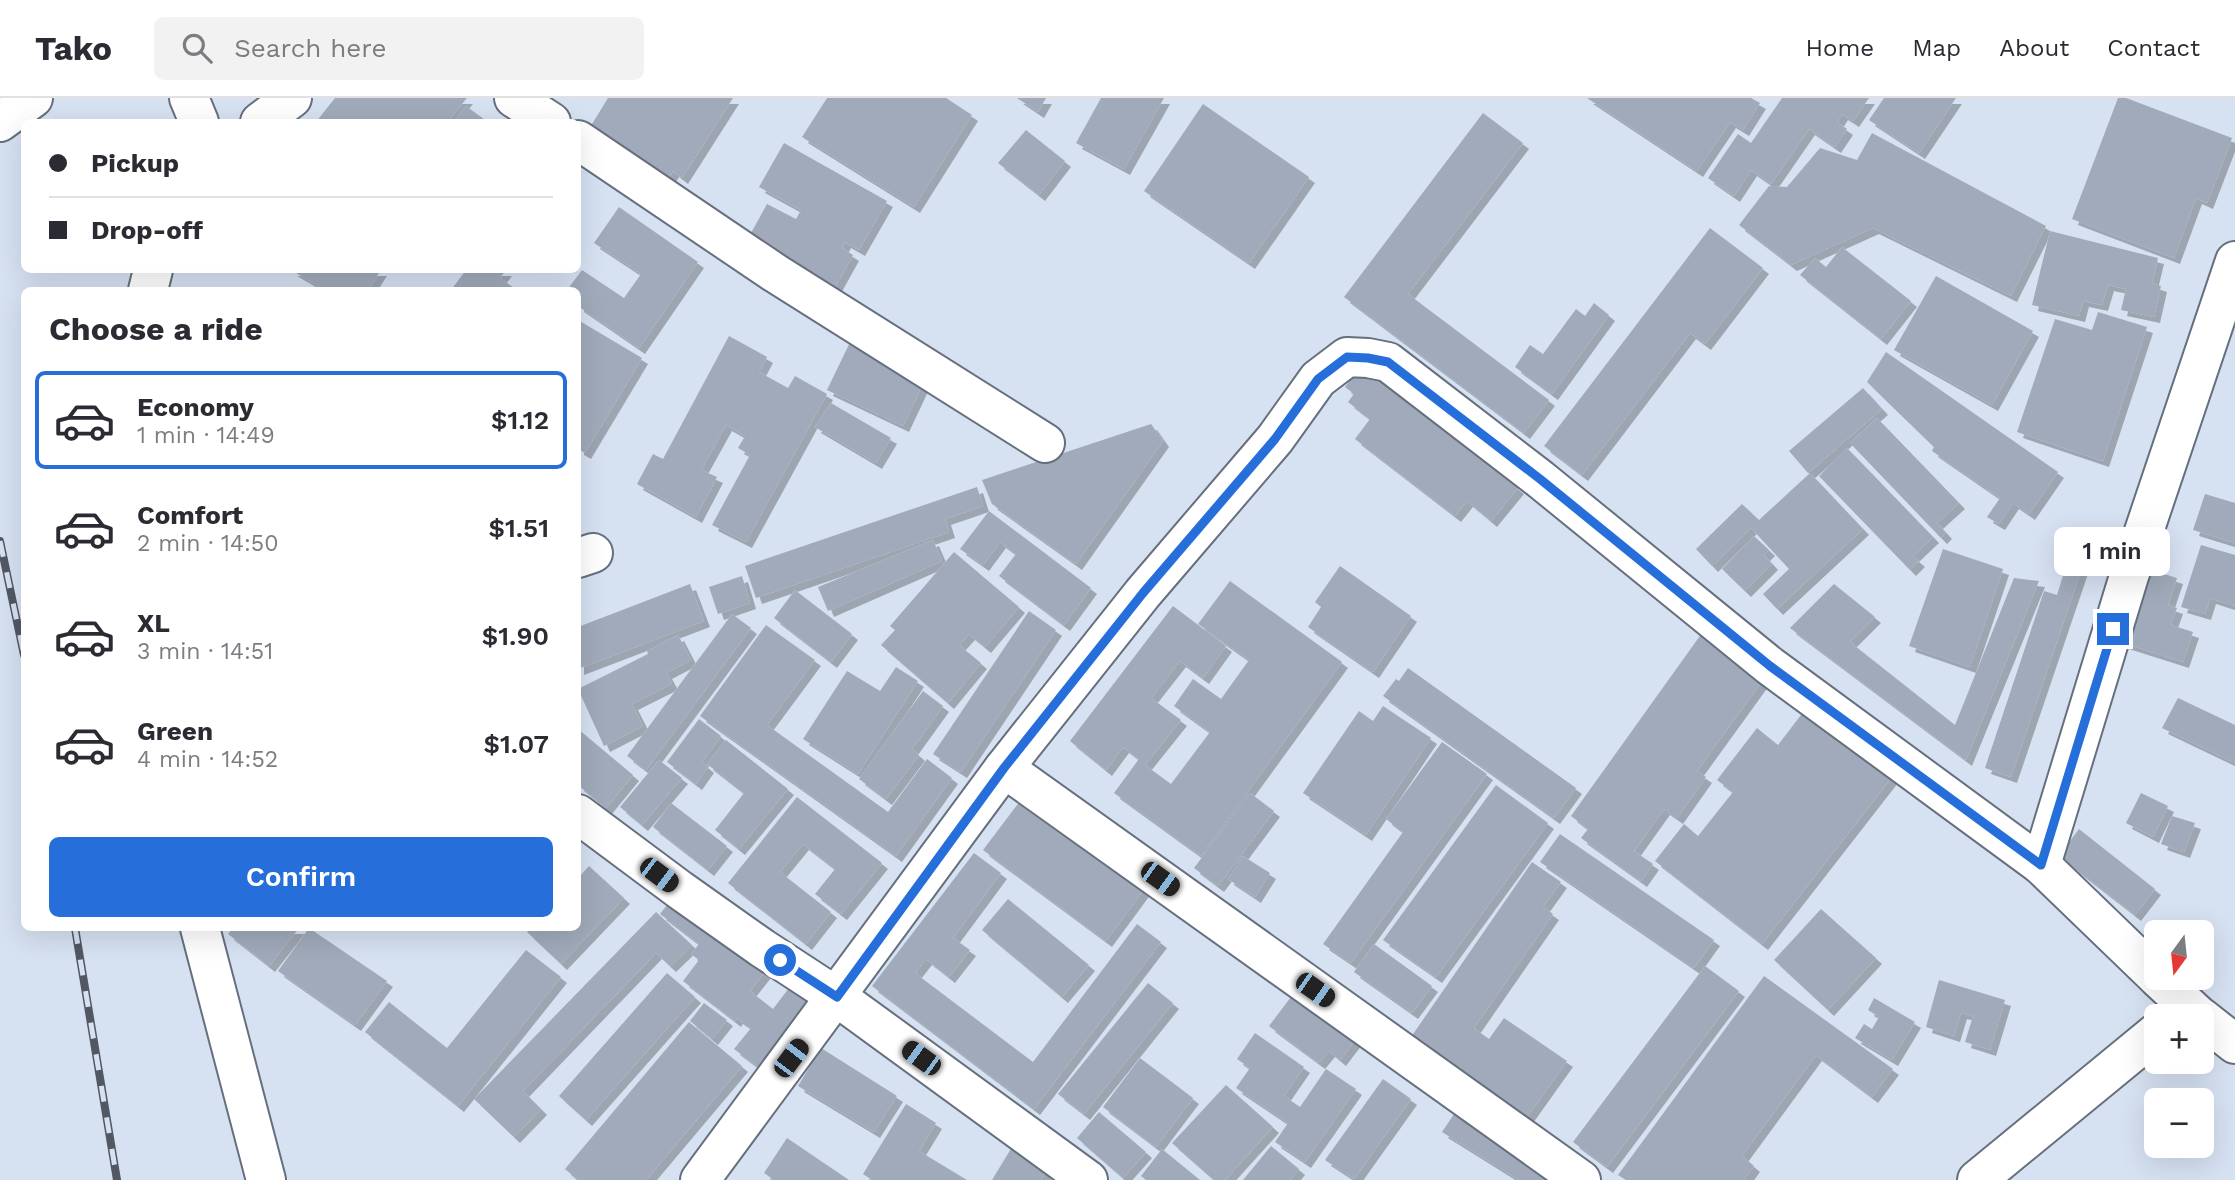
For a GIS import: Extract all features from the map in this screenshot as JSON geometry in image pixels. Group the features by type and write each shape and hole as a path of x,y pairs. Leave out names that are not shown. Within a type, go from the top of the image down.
{"street":[{"path":"189,98 198,119"},
{"path":"264,119 292,98"},
{"path":"514,98 546,119"},
{"path":"581,142 775,273 1045,443"},
{"path":"2041,865 2129,576 2235,261"},
{"path":"700,1180 1004,768 1143,593 1275,439 1318,379 1347,357 1388,362 1540,479 1770,666 2041,865 2144,964"},
{"path":"1004,768 1581,1180"},
{"path":"581,816 721,919 837,997 1088,1180"},
{"path":"201,931 266,1180"},
{"path":"2169,990 2182,1004"},
{"path":"2214,1030 2235,1044"},
{"path":"1977,1180 2144,1043"}],"building":[{"path":"335,98 467,98 450,119 318,119"},
{"path":"608,98 733,98 682,178 673,171 663,188 589,129"},
{"path":"827,98 946,98 972,115 914,207 802,137"},
{"path":"1017,98 1046,98 1038,112"},
{"path":"1101,98 1164,98 1124,169 1076,143"},
{"path":"1587,98 1751,98 1760,103 1743,130 1730,122 1697,171"},
{"path":"1782,98 1869,98 1853,121 1842,114 1837,122 1847,129 1835,147 1809,129 1771,184 1751,170 1734,196 1708,178 1738,134 1751,143"},
{"path":"1884,98 1956,98 1919,153 1869,120"},
{"path":"2118,98 2126,98 2232,138 2207,203 2196,198 2174,258 2072,219"},
{"path":"1203,104 1309,177 1249,263 1144,191"},
{"path":"466,106 484,119 456,119"},
{"path":"1483,113 1523,143 1408,294 1549,400 1524,433 1344,297"},
{"path":"1026,130 1065,161 1039,195 998,163"},
{"path":"1872,133 2046,226 2011,296 1873,228 1791,265 1739,225 1769,186 1787,187 1820,148 1857,160"},
{"path":"784,143 887,201 859,250 845,242 842,248 853,255 833,291 746,242 767,204 796,219 801,210 759,187"},
{"path":"619,207 698,262 639,348 581,308 581,287 569,287 582,270 624,298 641,274 594,243"},
{"path":"1710,228 1763,268 1705,344 1690,333 1582,475 1544,446"},
{"path":"2050,231 2158,258 2152,283 2161,286 2154,317 2121,310 2126,289 2108,285 2102,305 2083,301 2079,316 2032,305"},
{"path":"1842,247 1911,301 1881,339 1800,275 1815,258 1826,267"},
{"path":"296,273 379,273 370,287 320,287"},
{"path":"464,273 504,273 500,278 513,287 453,287"},
{"path":"1936,276 2033,331 1992,405 1894,350"},
{"path":"1594,303 1609,315 1552,394 1515,367 1530,345 1543,354 1576,309 1585,316"},
{"path":"2098,312 2147,327 2103,461 2017,432 2055,319 2092,330"},
{"path":"581,322 642,358 585,453 581,451"},
{"path":"854,334 929,371 903,426 827,390"},
{"path":"729,336 767,357 759,372 788,388 795,376 827,394 746,542 712,525 750,455 738,448 745,436 726,425 701,470 717,477 696,517 637,484 653,454 663,459"},
{"path":"1886,352 2058,472 2029,514 2013,503 1999,524 1987,517 2000,498 1932,451 1934,447 1867,382"},
{"path":"1361,366 1518,488 1491,521 1467,501 1455,516 1355,439 1370,419 1348,402 1354,394 1345,387"},
{"path":"1863,388 1882,409 1808,473 1789,451"},
{"path":"831,403 891,438 876,463 815,427"},
{"path":"1877,418 1959,503 1937,523 1946,533 1941,538 1850,443"},
{"path":"1151,424 1163,441 1076,564 992,504 982,480"},
{"path":"1847,448 1933,537 1913,556 1919,561 1910,570 1819,476"},
{"path":"1810,473 1863,529 1777,609 1763,594 1789,569 1751,528 1712,566 1696,549 1742,504 1759,520"},
{"path":"977,487 983,506 945,519 949,532 756,598 745,566"},
{"path":"2205,494 2235,503 2235,543 2193,530"},
{"path":"989,511 1091,588 1064,625 999,576 1016,554 1000,542 983,565 960,549"},
{"path":"1754,536 1769,550 1764,555 1772,564 1745,591 1722,569"},
{"path":"933,540 942,561 828,611 818,587"},
{"path":"2201,545 2235,555 2235,606 2210,598 2205,614 2181,607"},
{"path":"1943,549 2003,569 1970,667 1909,646"},
{"path":"954,552 1019,607 985,647 969,634 959,645 981,663 948,703 881,645 895,630 890,626"},
{"path":"2070,553 2085,559 2011,777 1985,768 2044,591 2057,595"},
{"path":"1340,566 1411,616 1373,672 1308,627 1321,607 1315,602"},
{"path":"2148,569 2177,578 2168,605 2177,608 2171,625 2193,632 2183,662 2123,643"},
{"path":"742,576 750,603 718,614 709,587"},
{"path":"2014,578 2039,581 1966,760 1790,628 1834,584 1875,617 1850,642 1955,725"},
{"path":"1230,581 1342,662 1201,856 1114,793 1139,759 1123,747 1106,770 1070,741 1173,606 1226,646 1203,678 1180,661 1151,698 1181,720 1145,765 1171,784 1210,732 1174,706 1193,679 1221,699 1249,660 1198,624"},
{"path":"690,584 704,621 581,668 581,626"},
{"path":"795,590 852,634 831,662 774,618"},
{"path":"1029,611 1056,630 961,772 933,754"},
{"path":"732,614 751,628 646,770 627,756"},
{"path":"766,625 815,660 767,725 888,812 927,759 952,778 896,856 700,716"},
{"path":"1702,633 1765,677 1697,771 1706,777 1677,818 1664,809 1634,851 1653,864 1641,881 1581,838 1588,829 1571,816"},
{"path":"678,635 691,660 666,673 672,684 632,704 643,726 604,746 581,696 581,688 648,654 647,651"},
{"path":"896,667 918,681 858,774 803,739 847,671 880,691"},
{"path":"1408,668 1576,788 1554,818 1383,696"},
{"path":"923,691 943,706 912,749 919,755 886,799 859,779"},
{"path":"2178,698 2235,725 2235,763 2162,728"},
{"path":"1383,706 1431,738 1366,835 1303,793 1359,711 1373,721"},
{"path":"1804,711 1892,777 1762,944 1655,861 1684,824 1698,836 1733,792 1717,780 1757,728 1778,745"},
{"path":"699,719 721,736 702,762 708,767 696,784 667,762"},
{"path":"581,732 633,775 606,808 581,787"},
{"path":"726,740 788,789 739,849 715,830 744,793 707,764"},
{"path":"1442,742 1487,774 1351,963 1323,944 1403,832 1386,819"},
{"path":"659,760 682,778 642,825 620,807"},
{"path":"1496,785 1548,823 1436,977 1383,940"},
{"path":"1250,793 1274,811 1218,886 1194,868"},
{"path":"2141,793 2168,806 2153,837 2126,823"},
{"path":"797,797 882,863 841,914 815,894 835,869 803,844 780,872 831,912 806,944 728,883"},
{"path":"1023,797 1145,888 1106,941 983,850"},
{"path":"671,803 727,846 708,870 653,827"},
{"path":"2172,816 2195,823 2184,852 2161,844"},
{"path":"2079,829 2155,889 2135,915 2059,856"},
{"path":"1560,834 1714,940 1694,968 1540,862"},
{"path":"974,853 1001,873 953,938 970,950 949,977 926,959 915,973 1033,1062 1137,924 1161,942 1034,1109 872,986"},
{"path":"1243,856 1270,873 1255,897 1228,879"},
{"path":"1532,862 1561,882 1543,907 1553,914 1474,1028 1489,1039 1504,1018 1567,1061 1525,1120 1409,1040"},
{"path":"589,866 624,898 561,964 527,932 581,931 581,875"},
{"path":"678,891 772,963 750,991 773,1009 792,984 811,998 758,1067 734,1049 751,1028 737,1018 735,1021 683,981 699,960 691,954 699,944 660,914"},
{"path":"1008,899 1089,965 1062,997 982,930"},
{"path":"1821,909 1876,958 1828,1010 1774,960"},
{"path":"656,912 692,945 670,966 656,953 523,1091 541,1109 514,1137 474,1099"},
{"path":"230,931 297,931 269,966 228,934"},
{"path":"307,931 313,931 387,981 355,1025 278,971"},
{"path":"1374,944 1432,986 1412,1013 1354,972"},
{"path":"526,950 561,977 458,1106 365,1032 389,1002 447,1048"},
{"path":"1705,966 1739,991 1607,1167 1573,1142"},
{"path":"667,973 695,997 586,1120 559,1096"},
{"path":"1764,976 1893,1069 1872,1097 1816,1055 1742,1156 1754,1166 1744,1180 1626,1180 1618,1175"},
{"path":"1939,980 2005,1000 1990,1050 1965,1042 1973,1016 1961,1013 1954,1036 1926,1027"},
{"path":"1148,983 1173,1003 1084,1114 1058,1094"},
{"path":"1297,989 1359,1035 1340,1060 1329,1051 1319,1063 1269,1026"},
{"path":"1874,998 1915,1022 1892,1060 1855,1038 1864,1024 1872,1029 1879,1017 1868,1010"},
{"path":"704,1003 727,1020 712,1039 690,1021"},
{"path":"689,1022 742,1066 646,1180 578,1180 565,1169"},
{"path":"1255,1033 1304,1067 1284,1096 1300,1107 1326,1069 1356,1089 1305,1162 1275,1142 1288,1123 1236,1088 1250,1068 1237,1059"},
{"path":"821,1048 897,1096 874,1132 798,1086"},
{"path":"1140,1058 1193,1098 1156,1147 1103,1107"},
{"path":"1383,1079 1411,1099 1354,1179 1325,1160"},
{"path":"1226,1085 1273,1127 1225,1180 1214,1180 1172,1143"},
{"path":"906,1104 936,1123 919,1151 967,1180 872,1180 863,1174"},
{"path":"1458,1108 1553,1180 1519,1180 1442,1132"},
{"path":"1099,1112 1146,1152 1123,1178 1077,1138"},
{"path":"787,1138 849,1180 774,1180 764,1173"},
{"path":"1271,1146 1299,1169 1290,1180 1243,1180"},
{"path":"1012,1147 1048,1168 1041,1180 992,1180"},
{"path":"1162,1149 1200,1180 1146,1180 1141,1176"}],"railway":[{"path":"0,541 21,641"},
{"path":"76,931 117,1180"}],"route":[{"path":"780,960 837,997 1004,768 1143,593 1275,439 1318,379 1347,357 1388,362 1540,479 1770,666 2041,865 2113,629"}]}
